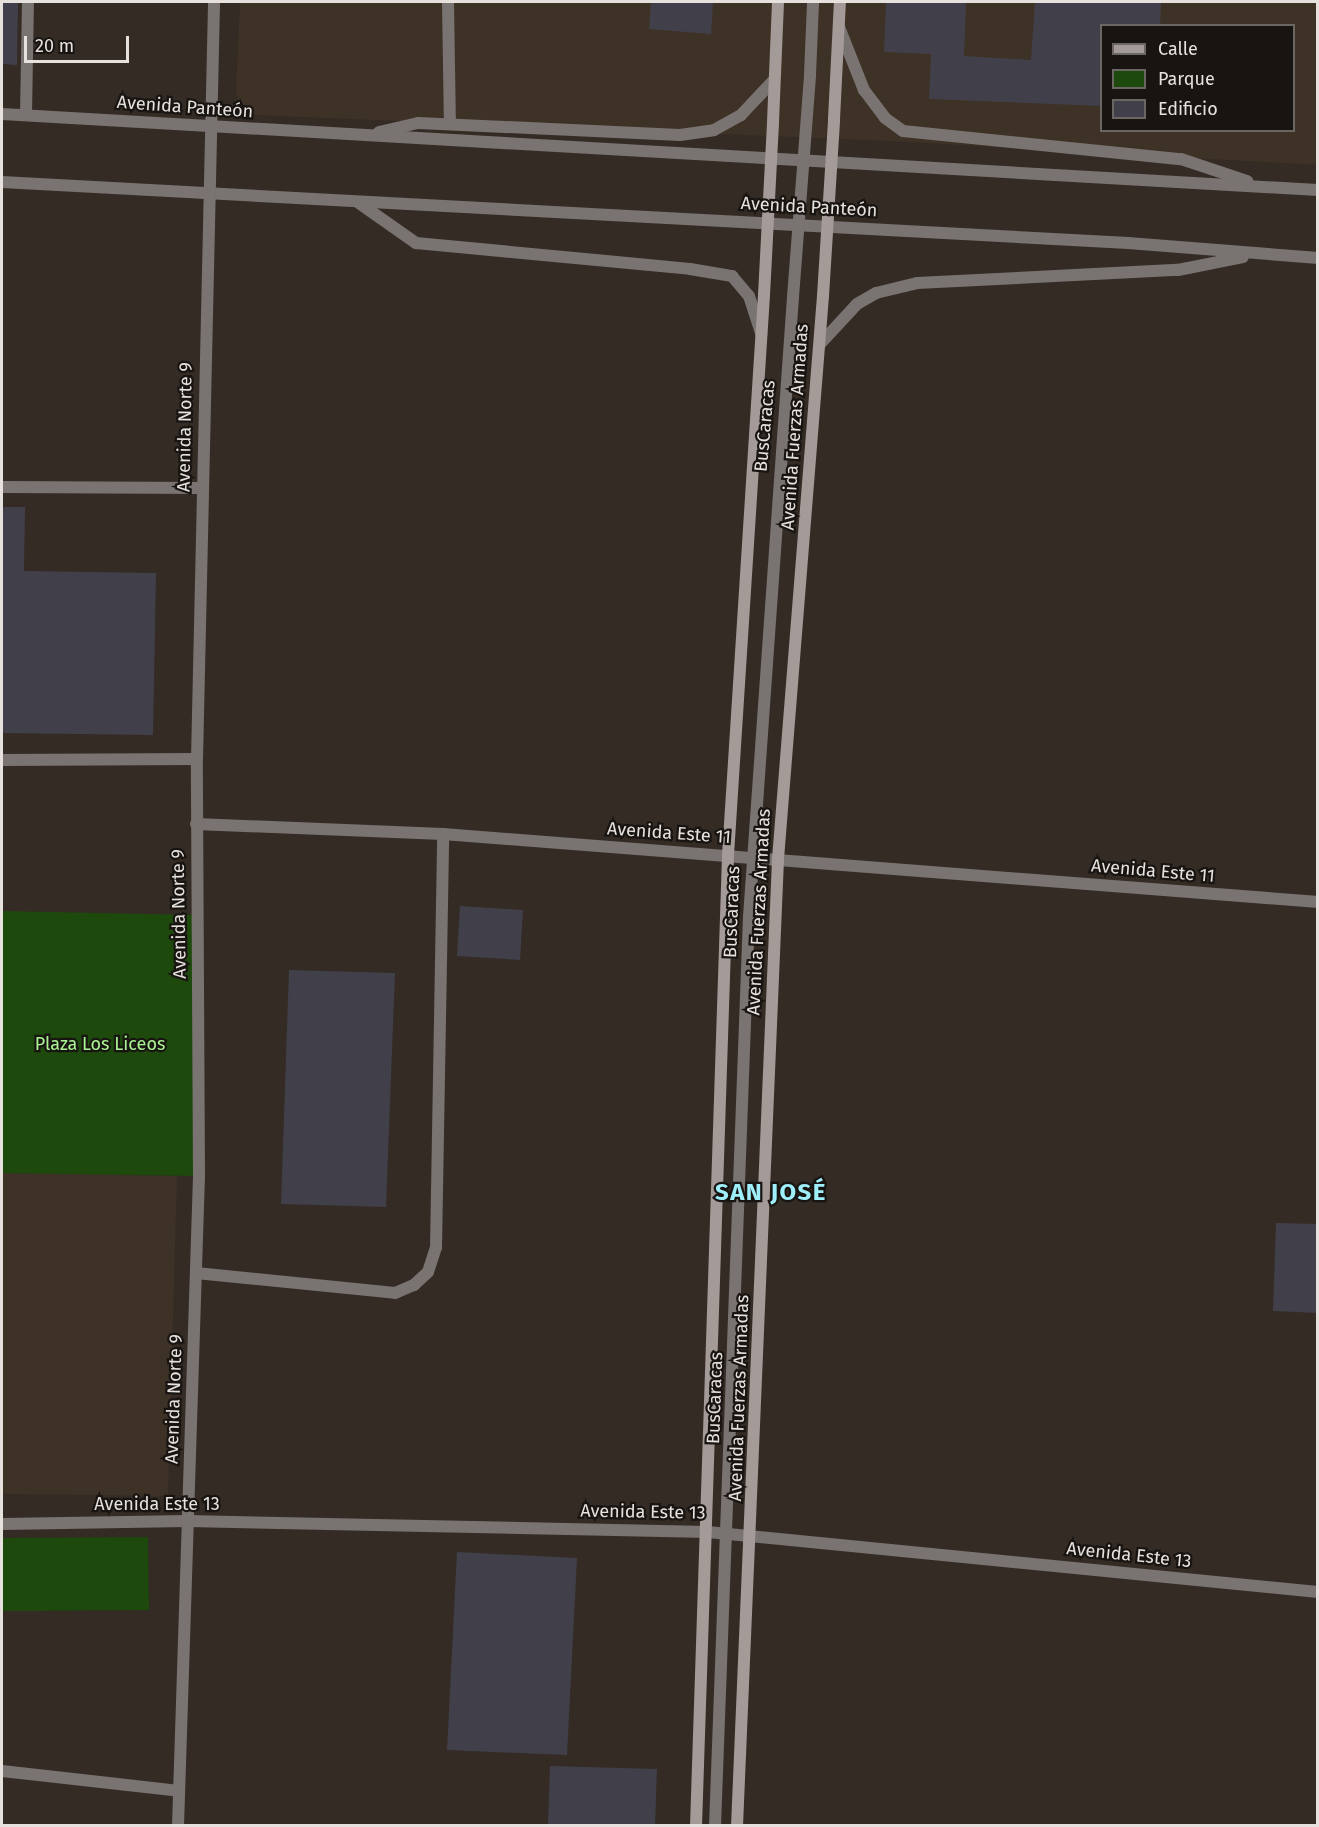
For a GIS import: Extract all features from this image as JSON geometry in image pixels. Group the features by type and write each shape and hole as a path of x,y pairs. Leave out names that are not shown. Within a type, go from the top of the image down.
{"main road":[{"name":"Avenida Fuerzas Armadas","path":"696,1826 708,1532 728,855 762,340 778,2"},
{"name":"Avenida Fuerzas Armadas","path":"737,1826 752,1536 778,859 820,344 840,2"}],"street":[{"path":"26,115 28,2"},
{"name":"Avenida Norte 9","path":"178,1826 200,1176 196,824 208,193 214,2"},
{"path":"448,2 450,124"},
{"name":"BusCaracas","path":"715,1826 729,1533 752,857 810,75 813,2"},
{"name":"Avenida Panteón","path":"839,27 864,90 885,118 903,131 1180,159 1262,187"},
{"name":"Avenida Panteón","path":"367,135 418,123 680,135 714,130 741,115 774,80"},
{"name":"Avenida Panteón","path":"2,114 210,129 367,135 1317,190"},
{"name":"Avenida Panteón","path":"2,182 1128,243 1317,258"},
{"path":"358,202 416,243 690,269 732,276 749,296 762,340"},
{"name":"Avenida Panteón","path":"820,344 857,304 876,293 917,283 1178,270 1257,254"},
{"path":"2,486 202,488"},
{"path":"2,760 197,759"},
{"name":"Avenida Este 11","path":"196,824 443,834 1317,902"},
{"path":"196,1273 395,1293 414,1285 428,1272 436,1248 443,834"},
{"name":"Avenida Este 13","path":"2,1524 188,1521 729,1533 1317,1592"},
{"path":"2,1771 179,1791"}],"shaded area":[{"path":"240,2 1317,2 1317,165 890,141 255,115 240,107 236,90"},
{"path":"2,1173 177,1176 168,1496 2,1494"}],"green space":[{"name":"Plaza Los Liceos","path":"2,911 198,915 199,1176 2,1173"},
{"path":"148,1537 149,1610 2,1611 2,1538"}],"building":[{"path":"2,2 18,2 17,65 2,64"},
{"path":"651,2 713,2 711,34 649,29"},
{"path":"886,2 966,2 964,56 1031,60 1035,2 1161,2 1160,24 1100,24 1100,106 929,99 931,54 884,52"},
{"path":"2,507 25,507 24,571 156,573 153,735 2,733"},
{"path":"460,906 523,910 520,960 457,956"},
{"path":"289,970 395,973 386,1207 281,1204"},
{"path":"1276,1223 1318,1224 1318,1313 1273,1311"},
{"path":"457,1552 577,1558 567,1755 447,1750"},
{"path":"550,1766 657,1769 655,1826 548,1826"}],"district":[{"name":"SAN JOSÉ","path":"771,1193"}]}
